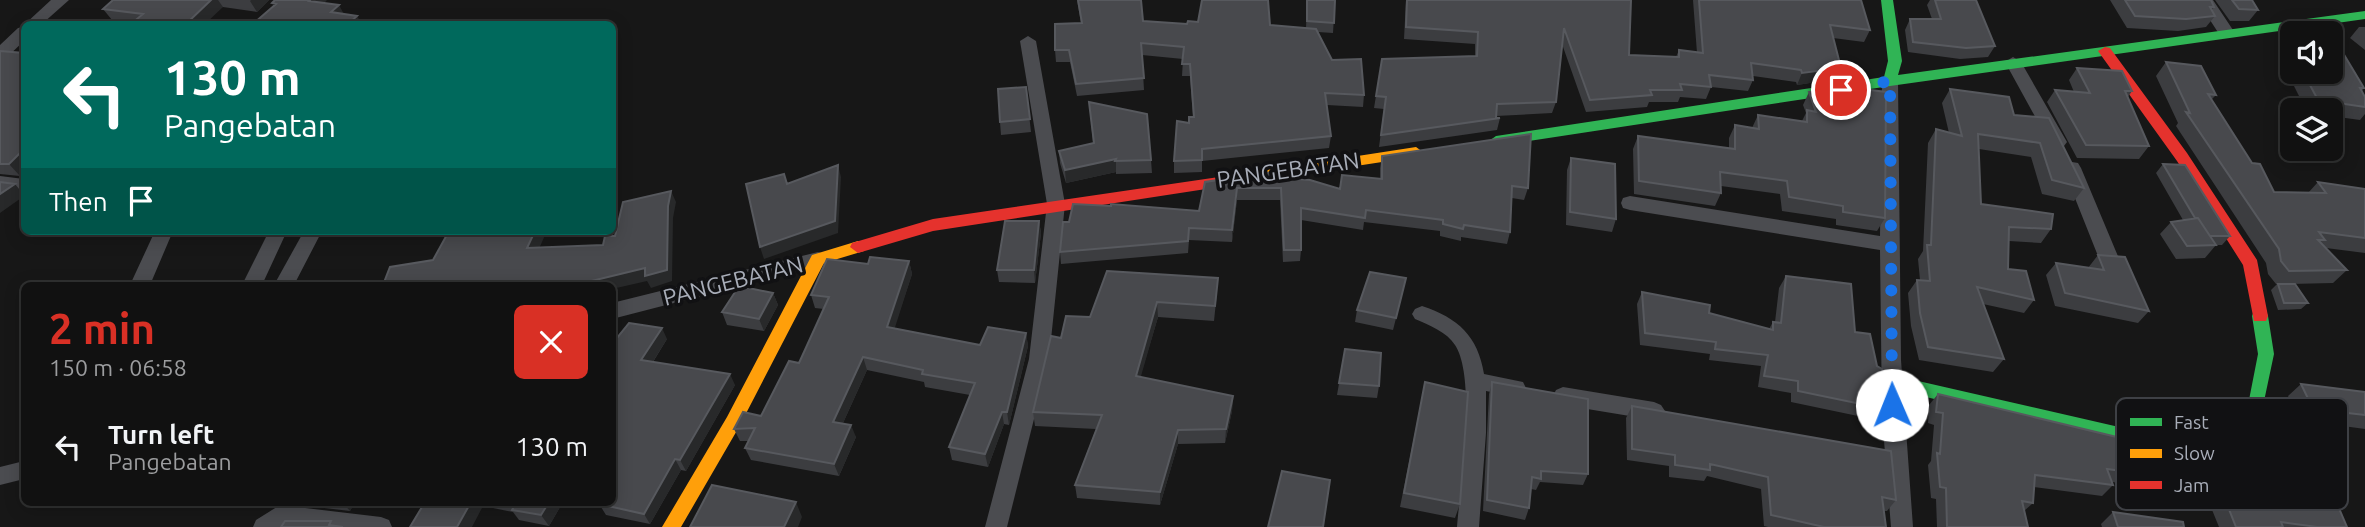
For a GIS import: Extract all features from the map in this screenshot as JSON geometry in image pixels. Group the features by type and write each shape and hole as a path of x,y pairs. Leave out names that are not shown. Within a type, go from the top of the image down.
{"street":[{"path":"36,21 61,0"},
{"path":"1888,0 1895,61 1890,81 1892,382 1887,451 1902,527"},
{"path":"2205,0 2227,33"},
{"path":"1483,143 2013,62 2365,15"},
{"path":"0,54 21,35"},
{"path":"996,527 1039,359 1056,204 1028,41"},
{"path":"2105,51 2182,157 2251,264 2266,354 2258,398"},
{"path":"2013,62 2078,181 2110,261"},
{"name":"PANGEBATAN","path":"616,310 818,259 933,225 1056,204 1430,150"},
{"path":"0,183 21,186"},
{"path":"1630,203 1891,245"},
{"path":"141,282 162,235"},
{"path":"253,282 276,235"},
{"path":"286,282 311,235"},
{"path":"671,527 733,422 818,259"},
{"path":"1422,314 1441,322 1465,343 1473,362 1474,456 1468,527"},
{"path":"1475,381 1678,415"},
{"path":"1892,382 2116,435"},
{"path":"0,476 21,471"},
{"path":"264,527 280,515 381,527"}],"building":[{"path":"113,0 211,0 189,21 135,21 143,14 103,9"},
{"path":"275,0 310,0 339,5 331,12 357,16 351,21 256,21 276,4 272,3"},
{"path":"1078,0 1141,0 1143,21 1187,24 1188,21 1198,22 1202,0 1268,0 1270,25 1316,29 1332,60 1361,59 1364,95 1325,93 1331,136 1202,149 1202,160 1174,161 1177,121 1189,123 1189,117 1194,117 1190,64 1182,64 1184,47 1141,43 1144,78 1076,84 1069,50 1055,50 1055,24 1082,23"},
{"path":"1307,0 1335,0 1334,23 1307,21"},
{"path":"1407,0 1631,0 1629,55 1679,57 1679,50 1703,53 1699,0 1861,0 1870,30 1830,25 1841,68 1802,73 1801,70 1751,63 1753,80 1709,75 1711,87 1680,84 1682,90 1650,90 1652,95 1590,100 1564,28 1556,102 1497,104 1496,118 1500,118 1381,135 1386,97 1376,96 1382,59 1477,56 1478,32 1406,27"},
{"path":"1935,0 1976,0 1995,46 1966,48 1913,42 1910,19 1941,19"},
{"path":"2125,0 2211,0 2214,7 2210,7 2215,16 2186,19 2135,16"},
{"path":"2232,0 2252,0 2258,10 2239,9"},
{"path":"0,51 21,53 21,152 9,164 0,164"},
{"path":"2343,53 2364,88 2360,88 2365,97 2365,107 2343,104 2343,98 2317,98 2309,84 2343,84"},
{"path":"2166,62 2201,66 2216,95 2208,94 2252,163 2260,164 2274,192 2326,193 2318,182 2365,189 2365,238 2319,232 2325,240 2318,240 2347,270 2289,271 2281,261 2279,249 2186,112 2190,113"},
{"path":"2077,68 2122,71 2132,91 2125,91 2149,146 2086,145 2055,90 2090,93"},
{"path":"1026,87 1030,119 1000,122 998,89"},
{"path":"1846,87 1886,92 1885,218 1843,212 1843,206 1789,197 1787,181 1720,172 1721,193 1639,181 1638,136 1735,149 1735,125 1759,129 1758,115 1807,122 1807,110 1816,112 1809,92"},
{"path":"1950,89 2009,97 2014,115 2049,118 2084,188 2052,180 2040,143 1978,134 1981,204 2053,214 2051,229 2009,227 2008,269 2026,271 2034,300 1977,287 2004,359 1928,347 1920,313 1917,280 1930,281 1927,245 1931,245 1936,129 1962,136"},
{"path":"1089,102 1147,114 1151,160 1115,161 1116,159 1065,170 1059,151 1094,143"},
{"path":"1531,134 1528,188 1512,186 1510,232 1464,225 1463,229 1443,224 1443,220 1366,210 1365,218 1301,208 1301,250 1284,250 1281,188 1237,188 1232,230 1189,228 1188,241 1060,252 1063,222 1069,222 1073,204 1111,204 1199,211 1205,182 1285,170 1286,178 1310,180 1340,189 1342,175 1382,179 1382,156"},
{"path":"1571,158 1615,164 1616,219 1570,212"},
{"path":"2163,164 2185,165 2230,236 2210,236 2198,218 2195,218"},
{"path":"838,165 835,221 760,247 746,184 784,174 787,184"},
{"path":"0,182 15,184 0,194"},
{"path":"671,191 668,206 667,270 645,276 645,268 587,282 384,282 390,267 433,260 447,235 533,235 527,248 603,245 605,236 616,235 623,202"},
{"path":"2198,218 2216,245 2187,246 2171,222"},
{"path":"1005,221 1039,221 1034,270 997,270"},
{"path":"2098,255 2125,257 2149,311 2065,293 2056,263 2104,270"},
{"path":"870,257 909,261 887,327 980,345 988,327 1026,333 1007,412 1002,412 985,454 949,447 975,383 922,374 923,370 863,357 833,422 851,425 834,464 745,448 755,428 734,429 743,412 761,416 789,361 799,363 829,297 811,295 827,259 868,264"},
{"path":"1107,271 1218,278 1215,306 1157,302 1136,376 1233,396 1226,429 1178,430 1160,492 1075,485 1102,415 1033,412 1051,336 1061,338 1066,316 1090,317"},
{"path":"1370,272 1406,278 1396,318 1357,310"},
{"path":"1786,276 1851,284 1855,332 1870,334 1877,366 1882,369 1885,409 1798,391 1798,381 1764,376 1768,355 1715,349 1716,342 1645,333 1642,292 1710,305 1709,313 1773,330 1773,322 1781,323"},
{"path":"2278,284 2295,284 2308,303 2284,303"},
{"path":"739,286 773,293 759,319 722,312"},
{"path":"629,323 662,328 641,360 730,374 680,460 675,459 644,514 608,506 616,506 616,339"},
{"path":"1345,349 1381,353 1379,386 1339,383"},
{"path":"1425,382 1468,392 1460,504 1404,493"},
{"path":"1492,382 1588,399 1588,474 1541,471 1541,479 1532,477 1529,508 1487,500"},
{"path":"2301,384 2365,392 2365,415 2348,413 2348,398 2308,398"},
{"path":"1938,394 2116,437 2116,470 2107,469 2113,485 2035,475 2033,503 2022,501 2028,527 1947,527 1946,488 1940,487 1937,453 1940,454 1943,413 1936,412"},
{"path":"1632,406 1891,451 1896,500 1882,497 1886,527 1824,527 1771,515 1768,477 1710,464 1710,470 1675,465 1675,455 1632,449"},
{"path":"1282,471 1330,480 1323,527 1268,527"},
{"path":"712,485 796,502 784,527 690,527"},
{"path":"423,506 469,506 457,527 410,527"},
{"path":"514,506 547,506 541,515 512,510"},
{"path":"2229,510 2340,510 2347,527 2317,527 2281,522 2283,527 2236,527"},
{"path":"2113,512 2183,522 2184,527 2118,527"},
{"path":"285,521 331,521 329,525 343,527 281,527"}],"traffic: fast":[{"path":"1496,141 1890,81 1895,61 1887,0"},
{"path":"1890,81 2365,15"},
{"path":"2258,398 2266,354 2260,316"},
{"path":"1892,382 2116,434"}],"traffic: slow":[{"path":"1253,177 1416,152"},
{"path":"671,527 733,422 818,259 858,247"}],"traffic: jam":[{"path":"2105,51 2182,157 2251,264 2260,316"},
{"path":"858,247 933,225 1253,177"}],"route":[{"path":"1841,90 1890,81 1892,405"}]}
